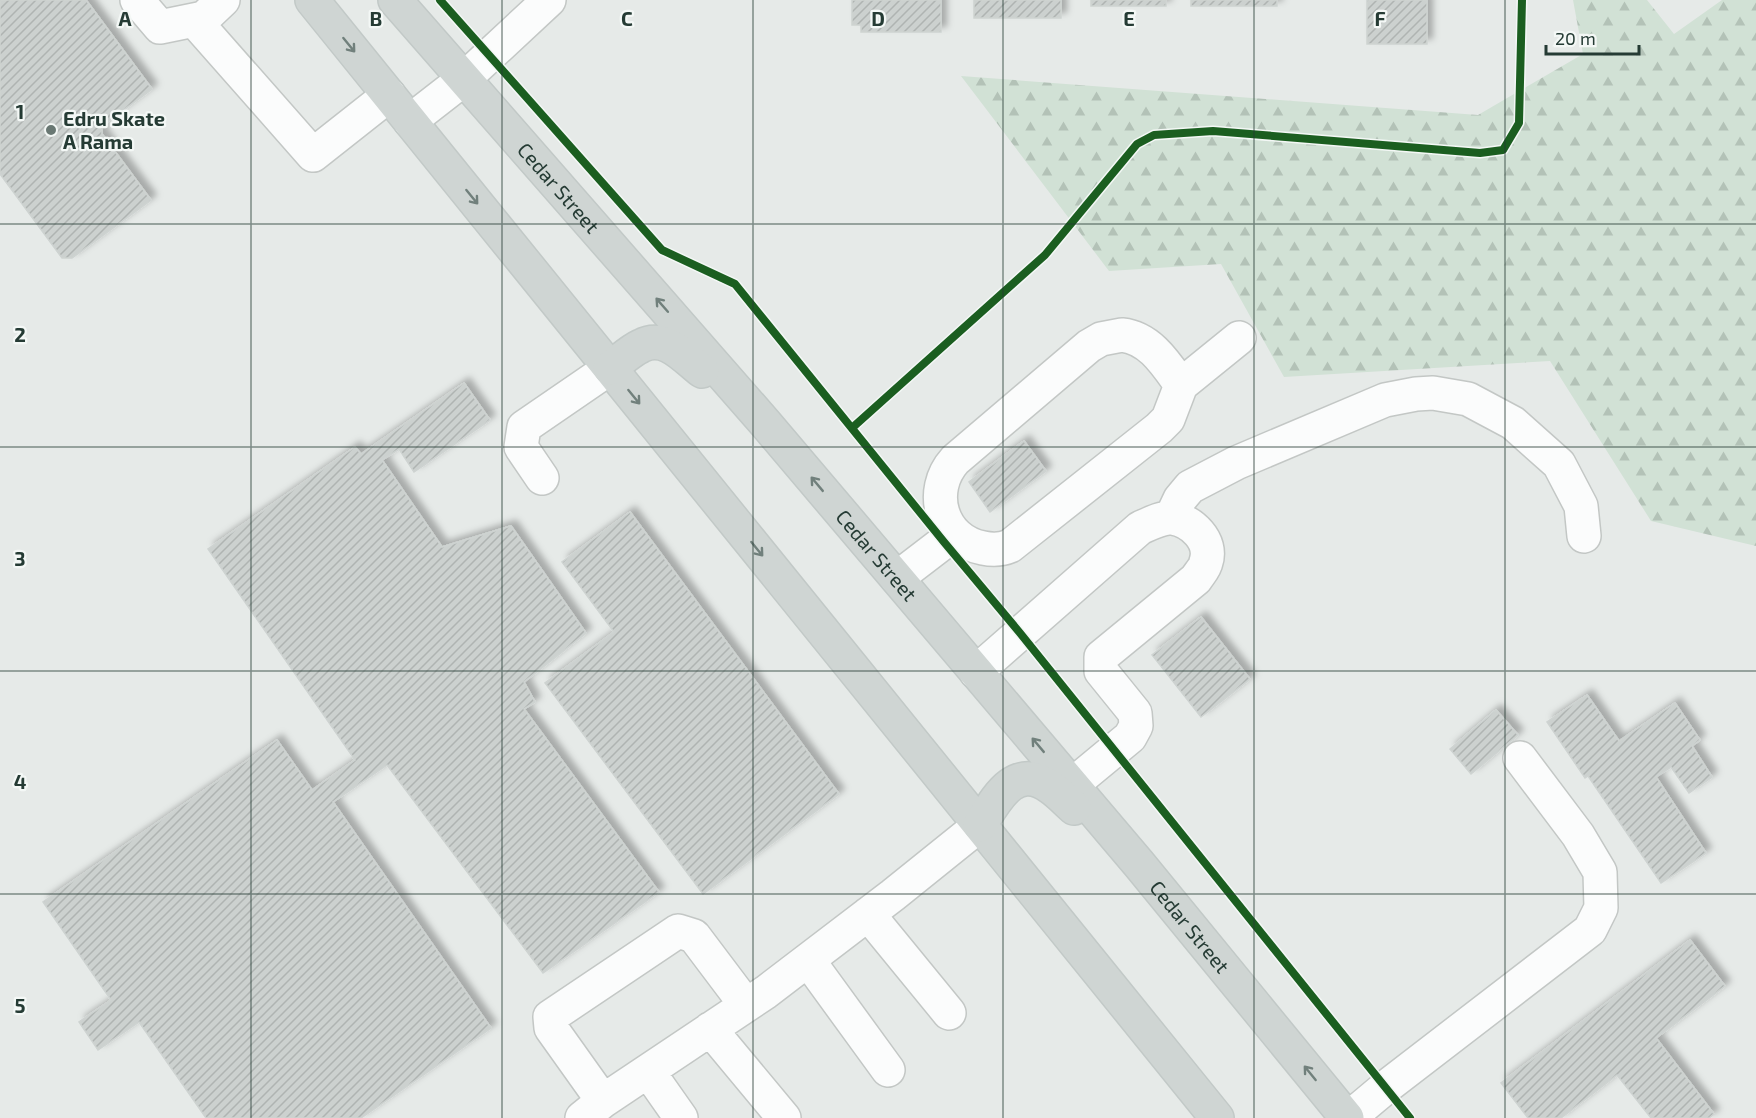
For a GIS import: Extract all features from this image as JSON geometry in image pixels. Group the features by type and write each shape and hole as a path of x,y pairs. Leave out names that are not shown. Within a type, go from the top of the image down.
{"main road":[{"path":"312,0 1217,1118"},
{"name":"Cedar Street","path":"395,0 766,424 1139,864 1348,1118"},
{"path":"610,368 642,345 657,342 670,345 766,424"},
{"path":"980,825 1001,792 1018,781 1032,779 1049,786 1139,864"}],"street":[{"path":"137,0 160,27 204,18 223,0"},
{"path":"410,121 464,79 549,0"},
{"path":"194,20 313,155 389,95"},
{"path":"1181,385 1166,364 1134,336 1112,336 1089,346 981,437 948,468 942,485 943,516 953,532 971,546 999,550 1010,546 1160,428 1168,419 1181,385 1239,338"},
{"path":"542,478 521,447 524,427 610,368"},
{"path":"1171,518 1180,499 1190,487 1236,463 1385,400 1433,393 1468,399 1513,423 1559,464 1581,507 1584,536"},
{"path":"976,672 1140,528 1171,518 1188,524 1202,535 1207,562 1196,579 1101,657 1101,671 1135,712 1136,726 1130,737 1072,785"},
{"path":"897,578 944,542 953,532"},
{"path":"1348,1118 1590,930 1601,908 1600,872 1578,835 1520,758"},
{"path":"746,1005 694,936 678,931 550,1017 551,1028 592,1109 746,1005 808,960 980,825"},
{"path":"868,914 949,1013"},
{"path":"808,960 888,1070"},
{"path":"710,1029 784,1118"},
{"path":"648,1071 681,1118"}],"green space":[{"path":"1573,0 1647,0 1674,34 1722,0 1756,0 1756,546 1651,521 1550,361 1284,377 1221,264 1109,271 961,76 1478,115 1583,54"}],"building":[{"name":"Edru Skate A Rama","path":"0,0 86,0 152,89 102,126 102,134 151,200 72,258 62,258 0,174"},
{"path":"852,0 941,0 941,32 861,32 861,25 852,25"},
{"path":"974,0 1061,0 1061,18 974,18"},
{"path":"1091,0 1166,0 1166,6 1091,6"},
{"path":"1191,0 1277,0 1277,6 1191,6"},
{"path":"1367,0 1427,0 1427,44 1367,44"},
{"path":"464,383 490,420 414,472 399,449 382,460 442,547 511,526 586,633 524,682 535,702 524,709 659,892 543,973 387,765 333,802 491,1028 361,1118 206,1118 139,1022 98,1050 79,1022 111,1000 43,902 277,740 312,790 355,760 208,549 355,447 361,454"},
{"path":"1024,441 1046,471 990,512 969,482"},
{"path":"630,512 839,794 703,894 545,683 614,632 562,562"},
{"path":"1201,617 1250,679 1201,717 1152,655"},
{"path":"1587,695 1619,741 1675,703 1700,740 1692,746 1712,777 1689,793 1671,767 1656,777 1706,853 1661,883 1588,776 1585,778 1547,722"},
{"path":"1496,710 1518,735 1471,774 1450,749"},
{"path":"1690,940 1725,986 1656,1038 1714,1114 1709,1118 1651,1118 1617,1075 1561,1118 1528,1118 1501,1083"}],"cycle path":[{"path":"440,0 662,250 735,284 1020,633 1410,1118"},
{"path":"852,428 1045,255 1137,144 1154,135 1213,131 1480,153 1503,150 1519,123 1522,0"}],"place":[{"name":"Edru Skate A Rama","path":"51,130"}]}
